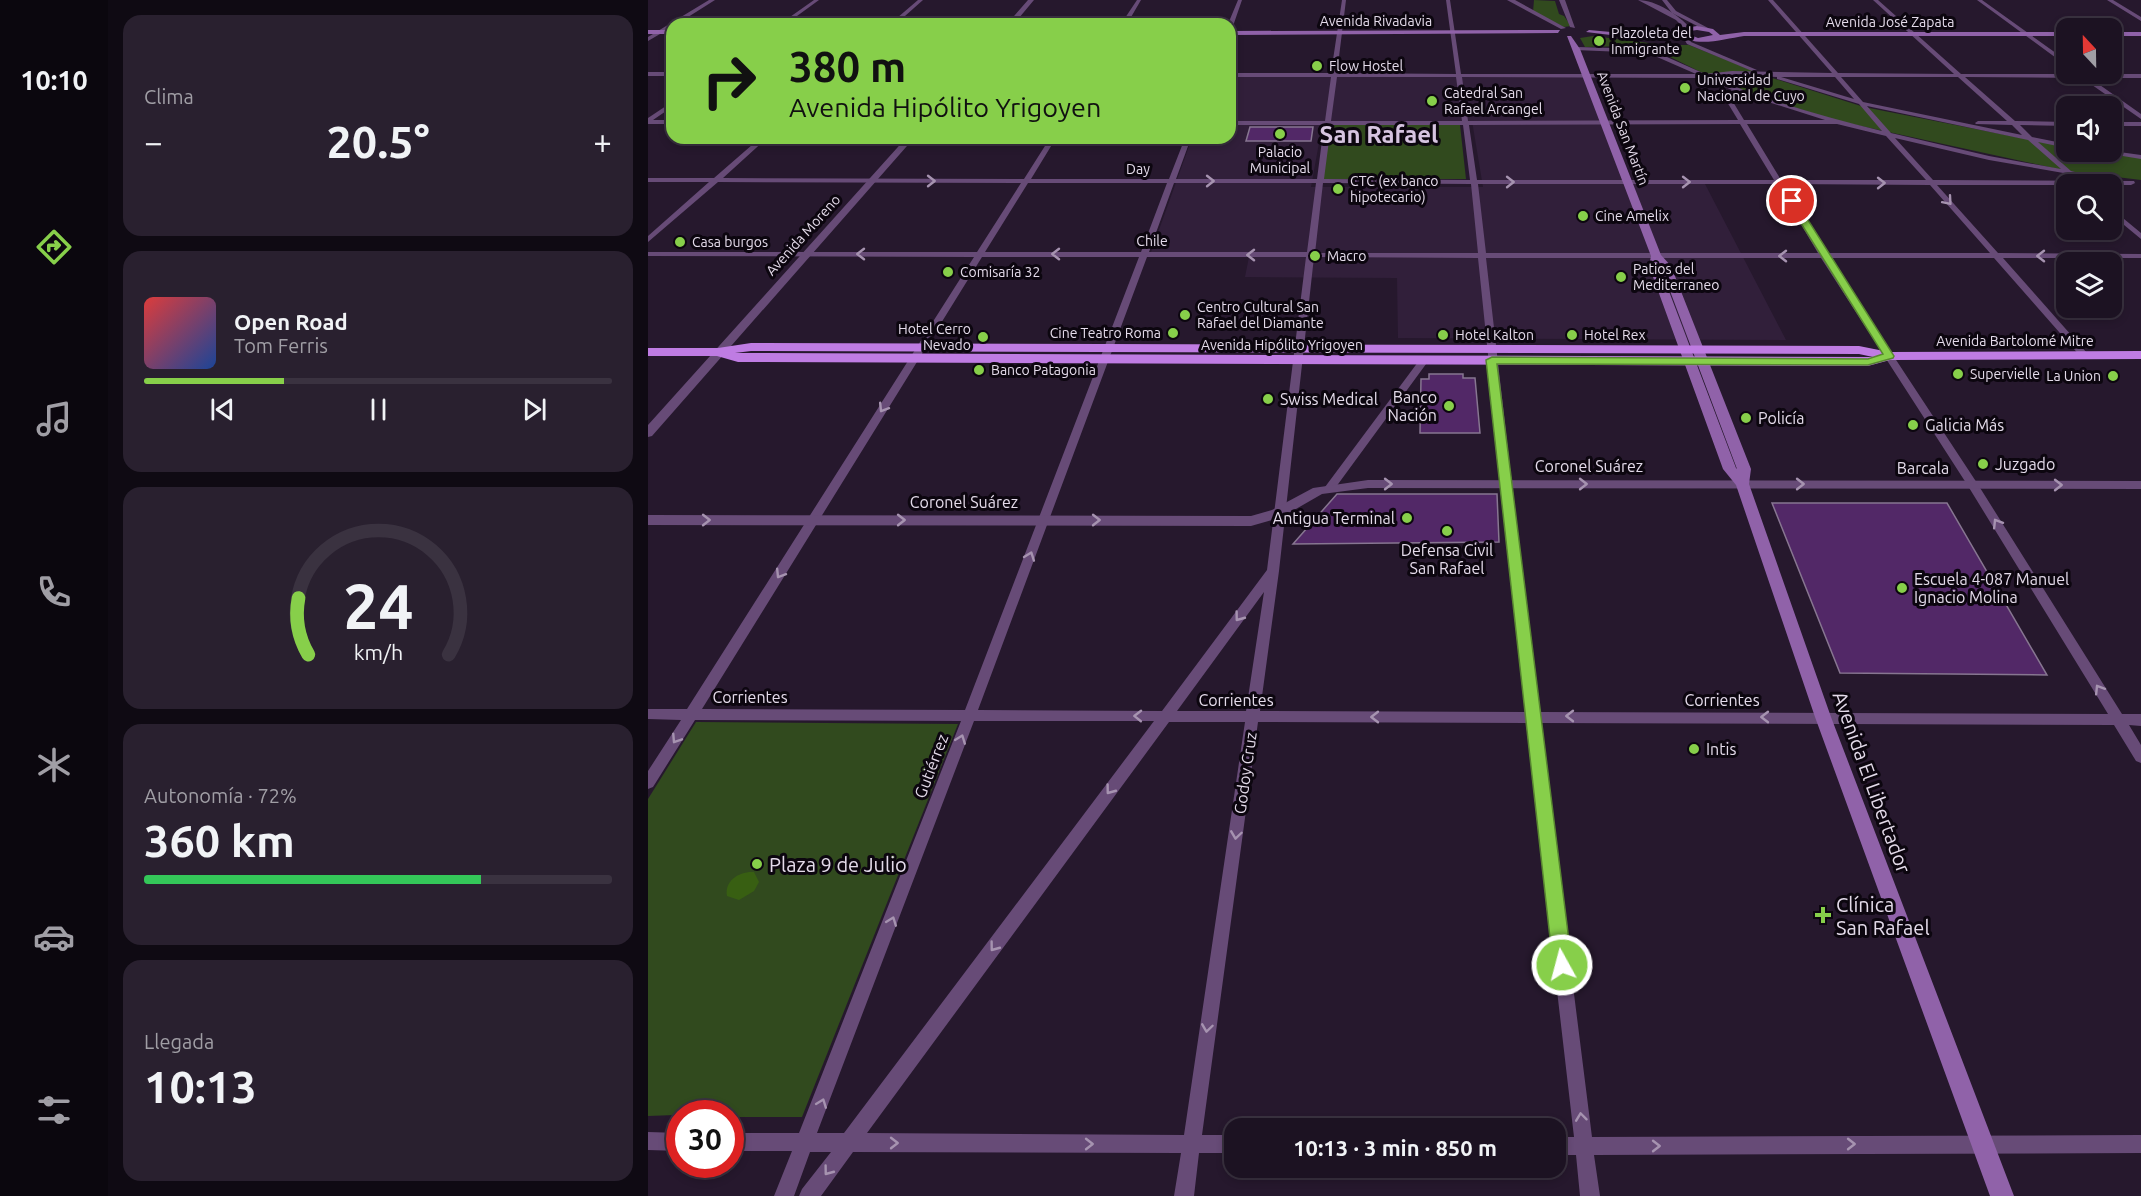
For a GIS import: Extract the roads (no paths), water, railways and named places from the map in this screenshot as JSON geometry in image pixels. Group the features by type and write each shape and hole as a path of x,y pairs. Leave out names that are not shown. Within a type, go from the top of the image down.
{"highway":[{"name":"Avenida Hipólito Yrigoyen","path":"648,352 718,352 738,358 917,353 1694,355"},
{"name":"Avenida Hipólito Yrigoyen","path":"1297,354 1424,360 1491,355"},
{"name":"Avenida Bartolomé Mitre","path":"1694,355 1868,362 1889,356 2141,356"}],"main road":[{"path":"1560,31 1573,27 1589,33 1665,43"},
{"name":"Avenida José Zapata","path":"1677,44 1685,38 1688,28 1710,36"},
{"name":"Avenida Rivadavia","path":"1236,33 1560,31"},
{"path":"1560,31 1574,42 1589,33"},
{"path":"648,32 666,32"},
{"name":"Avenida José Zapata","path":"1589,33 1644,38 1744,34 2056,34"},
{"path":"2122,34 2141,34"},
{"name":"Avenida San Martín","path":"1574,42 1656,256 1654,266 1694,355"},
{"name":"Avenida El Libertador","path":"1694,355 1730,469 1742,484 1823,717 2002,1196"}],"street":[{"path":"682,18 713,0"},
{"path":"792,18 817,0"},
{"path":"900,18 921,0"},
{"path":"1015,18 1031,0"},
{"path":"1128,18 1139,0"},
{"path":"1233,18 1240,0"},
{"name":"Godoy Cruz","path":"1184,1196 1274,570 1297,354 1344,0"},
{"path":"1448,0 1474,182 1532,716 1590,1196"},
{"path":"1510,0 1533,12 1560,31"},
{"path":"1556,0 1562,12 1568,15"},
{"path":"1562,0 1573,27"},
{"path":"1641,0 1678,19 1688,28"},
{"path":"1664,0 1674,12 1710,36 1701,44 1708,51"},
{"path":"1770,0 2084,355"},
{"path":"1875,0 2070,174"},
{"path":"1978,0 2056,56"},
{"path":"2109,0 2141,19"},
{"path":"1532,1 1533,12"},
{"path":"648,39 666,28"},
{"path":"1685,38 1708,51 1765,74 1861,103 2056,144"},
{"path":"1574,42 1649,51 1736,90 1837,122 2070,174"},
{"path":"1732,73 1738,68 1738,64"},
{"path":"648,74 666,74"},
{"path":"1236,75 2056,74"},
{"path":"2122,75 2141,76"},
{"path":"2095,84 2141,117"},
{"path":"1736,90 1727,97 1741,123 1781,183 1824,256 1973,485 2141,757"},
{"path":"648,122 666,108"},
{"path":"648,122 666,122"},
{"path":"1236,123 1837,122"},
{"path":"1949,123 2056,124"},
{"path":"2122,124 2141,124"},
{"path":"648,240 757,144"},
{"name":"Avenida Moreno","path":"648,433 905,144"},
{"path":"648,783 978,254 1049,144"},
{"name":"Gutiérrez","path":"784,1196 807,1142 1186,144"},
{"path":"2122,155 2141,157"},
{"name":"Day","path":"648,180 2056,184"},
{"path":"2122,182 2141,184"},
{"name":"Day","path":"2122,183 2131,183"},
{"path":"2122,220 2141,237"},
{"name":"Chile","path":"648,254 2141,256"},
{"path":"1329,489 1424,360"},
{"name":"Coronel Suárez","path":"648,520 1251,521 1280,515 1312,494 1329,489 1368,484 1742,484"},
{"name":"Barcala","path":"1742,484 2141,485"},
{"path":"809,1196 1274,570"},
{"name":"Corrientes","path":"648,714 2141,720"},
{"path":"648,1141 666,1142"},
{"path":"744,1142 1224,1144"},
{"path":"1566,1146 2141,1144"}],"place":[{"name":"Plazoleta del Inmigrante","path":"1599,41"},
{"name":"Flow Hostel","path":"1317,66"},
{"name":"Universidad Nacional de Cuyo","path":"1685,88"},
{"name":"Catedral San Rafael Arcangel","path":"1432,101"},
{"name":"Palacio Municipal","path":"1280,134"},
{"name":"CTC (ex banco hipotecario)","path":"1338,189"},
{"name":"Cine Amelix","path":"1583,216"},
{"name":"Casa burgos","path":"680,242"},
{"name":"Macro","path":"1315,256"},
{"name":"Comisaría 32","path":"948,272"},
{"name":"Patios del Mediterraneo","path":"1621,277"},
{"name":"Centro Cultural San Rafael del Diamante","path":"1185,315"},
{"name":"Cine Teatro Roma","path":"1173,333"},
{"name":"Hotel Kalton","path":"1443,335"},
{"name":"Hotel Rex","path":"1572,335"},
{"name":"Hotel Cerro Nevado","path":"983,337"},
{"name":"Banco Patagonia","path":"979,370"},
{"name":"Supervielle","path":"1958,374"},
{"name":"La Union","path":"2113,376"},
{"name":"Swiss Medical","path":"1268,399"},
{"name":"Banco Nación","path":"1449,406"},
{"name":"Policía","path":"1746,418"},
{"name":"Galicia Más","path":"1913,425"},
{"name":"Juzgado","path":"1983,464"},
{"name":"Antigua Terminal","path":"1407,518"},
{"name":"Defensa Civil San Rafael","path":"1447,531"},
{"name":"Escuela 4-087 Manuel Ignacio Molina","path":"1902,588"},
{"name":"Intis","path":"1694,749"},
{"name":"Plaza 9 de Julio","path":"757,864"},
{"name":"Clínica San Rafael","path":"1823,915"}],"district":[{"name":"San Rafael","path":"1379,134"}]}
